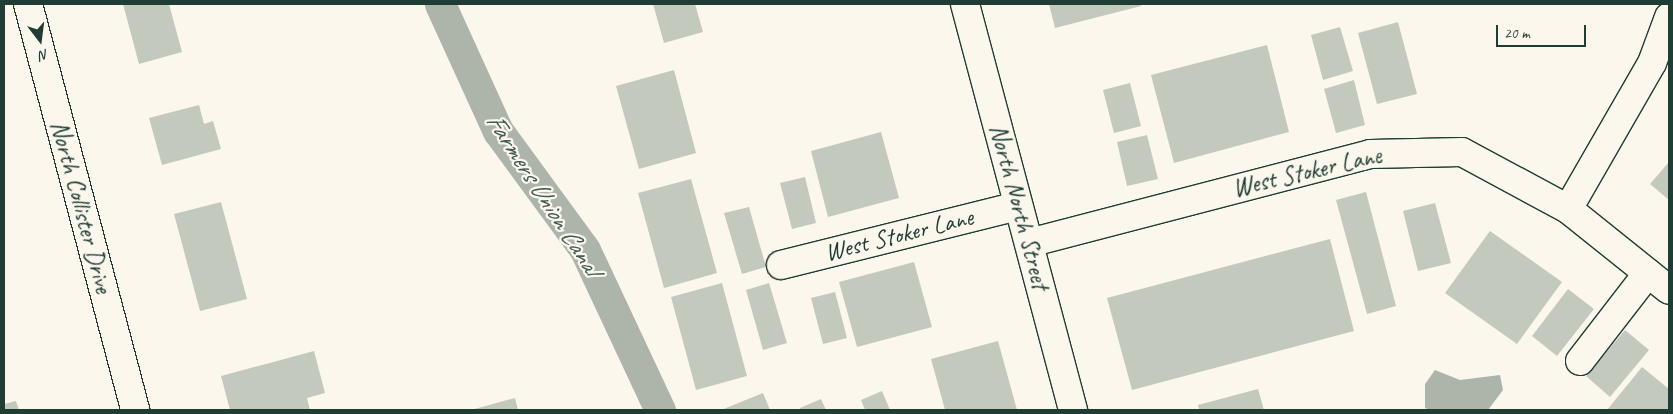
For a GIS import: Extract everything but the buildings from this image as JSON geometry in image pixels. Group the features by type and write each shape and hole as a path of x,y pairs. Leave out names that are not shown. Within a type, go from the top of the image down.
{"street":[{"name":"North Collister Drive","path":"28,4 135,410"},
{"name":"North North Street","path":"965,4 1073,410"},
{"path":"1568,209 1652,63 1669,17"},
{"name":"West Stoker Lane","path":"1029,243 1370,154 1462,152 1568,209 1669,290"},
{"name":"West Stoker Lane","path":"780,265 1018,206"},
{"path":"1580,361 1648,273"}],"shaded area":[{"path":"1435,370 1460,380 1500,375 1503,390 1488,410 1430,410 1425,408 1425,384"}],"waterway":[{"name":"Farmers Union Canal","path":"440,4 498,131 585,250 660,410"}]}
